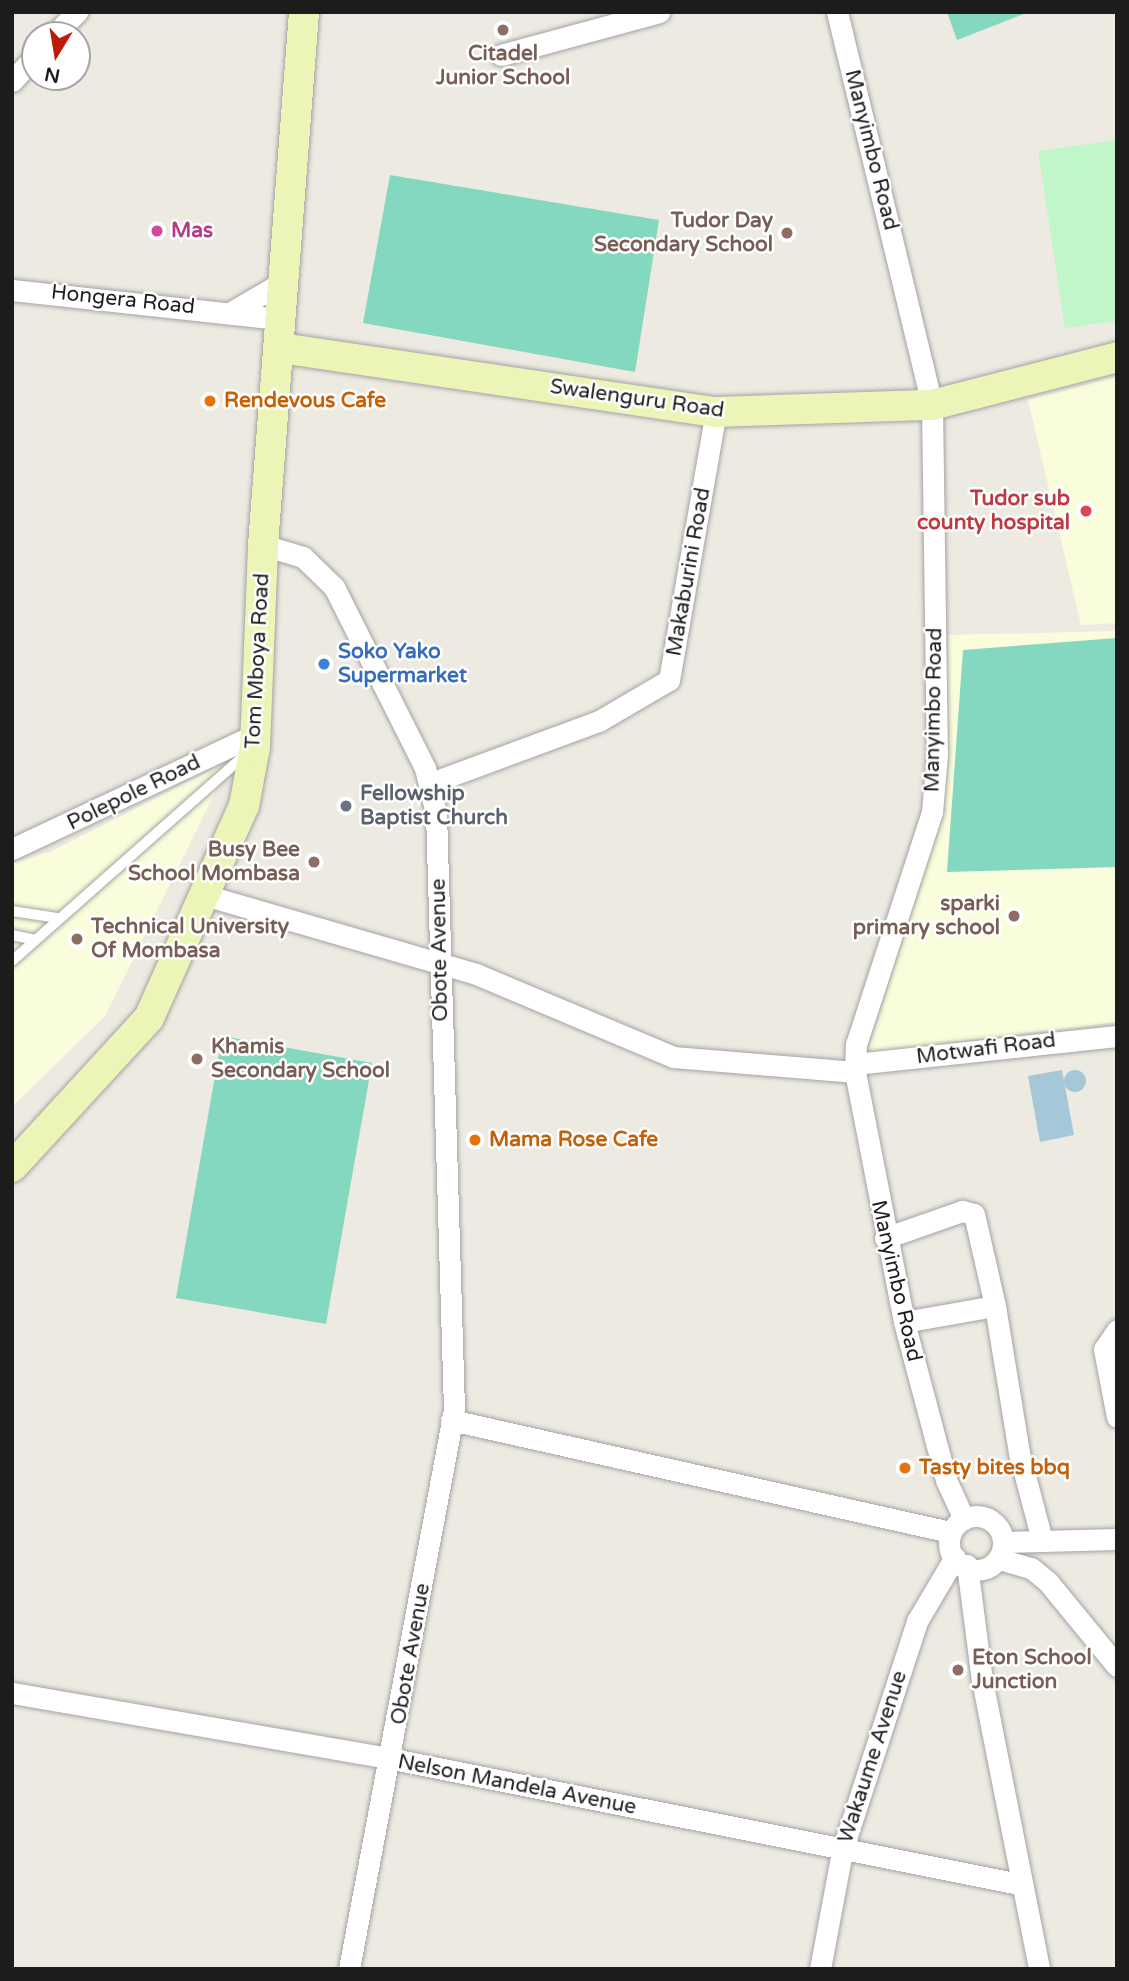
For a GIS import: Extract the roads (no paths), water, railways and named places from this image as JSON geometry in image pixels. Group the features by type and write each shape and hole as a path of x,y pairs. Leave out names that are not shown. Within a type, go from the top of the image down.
{"main road":[{"name":"Tom Mboya Road","path":"12,1167 130,1046 208,896 244,806 255,741 263,545 304,12"},
{"name":"Swalenguru Road","path":"281,333 716,412 932,405 1117,357"}],"street":[{"path":"501,55 659,12"},
{"name":"Manyimbo Road","path":"837,12 932,405 937,754 932,812 855,1068 885,1238 957,1525 961,1561 1019,1884 1039,1969"},
{"path":"233,311 284,282"},
{"name":"Hongera Road","path":"12,290 233,311 281,333"},
{"name":"Makaburini Road","path":"431,783 600,721 669,680 716,412"},
{"name":"Obote Avenue","path":"263,545 303,557 334,587 431,783 439,960 451,1420 393,1759 349,1969"},
{"name":"Polepole Road","path":"12,849 255,741"},
{"name":"Motwafi Road","path":"208,896 439,960 673,1057 855,1068 1117,1036"},
{"path":"885,1238 962,1211 974,1213 995,1306 1019,1453 1048,1538 1044,1566 1048,1582"},
{"path":"904,1322 995,1306"},
{"path":"1117,1331 1104,1349 1117,1418"},
{"path":"451,1420 957,1525 997,1526 1002,1550 1048,1582 1117,1666"},
{"path":"961,1561 983,1570 1002,1550 1048,1538 1117,1539"},
{"name":"Wakaume Avenue","path":"820,1969 842,1850 917,1621 961,1561"},
{"name":"Nelson Mandela Avenue","path":"12,1693 393,1759 1019,1884"}],"lane":[{"path":"12,961 255,741"},
{"path":"12,911 58,918"},
{"path":"12,935 35,940"}],"water":[{"path":"1062,1070 1074,1135 1040,1142 1028,1076"},
{"path":"1075,1070 1085,1077 1086,1081 1079,1091 1075,1092 1065,1085 1064,1081 1071,1071"}],"place":[{"name":"Citadel Junior School","path":"503,30"},
{"name":"Mas","path":"157,231"},
{"name":"Tudor Day Secondary School","path":"787,233"},
{"name":"Rendevous Cafe","path":"210,401"},
{"name":"Tudor sub county hospital","path":"1086,511"},
{"name":"Soko Yako Supermarket","path":"324,664"},
{"name":"Fellowship Baptist Church","path":"346,806"},
{"name":"Busy Bee School Mombasa","path":"314,862"},
{"name":"sparki primary school","path":"1014,916"},
{"name":"Technical University Of Mombasa","path":"77,939"},
{"name":"Khamis Secondary School","path":"197,1059"},
{"name":"Mama Rose Cafe","path":"475,1140"},
{"name":"Tasty bites bbq","path":"905,1468"},
{"name":"Eton School Junction","path":"958,1670"}]}
